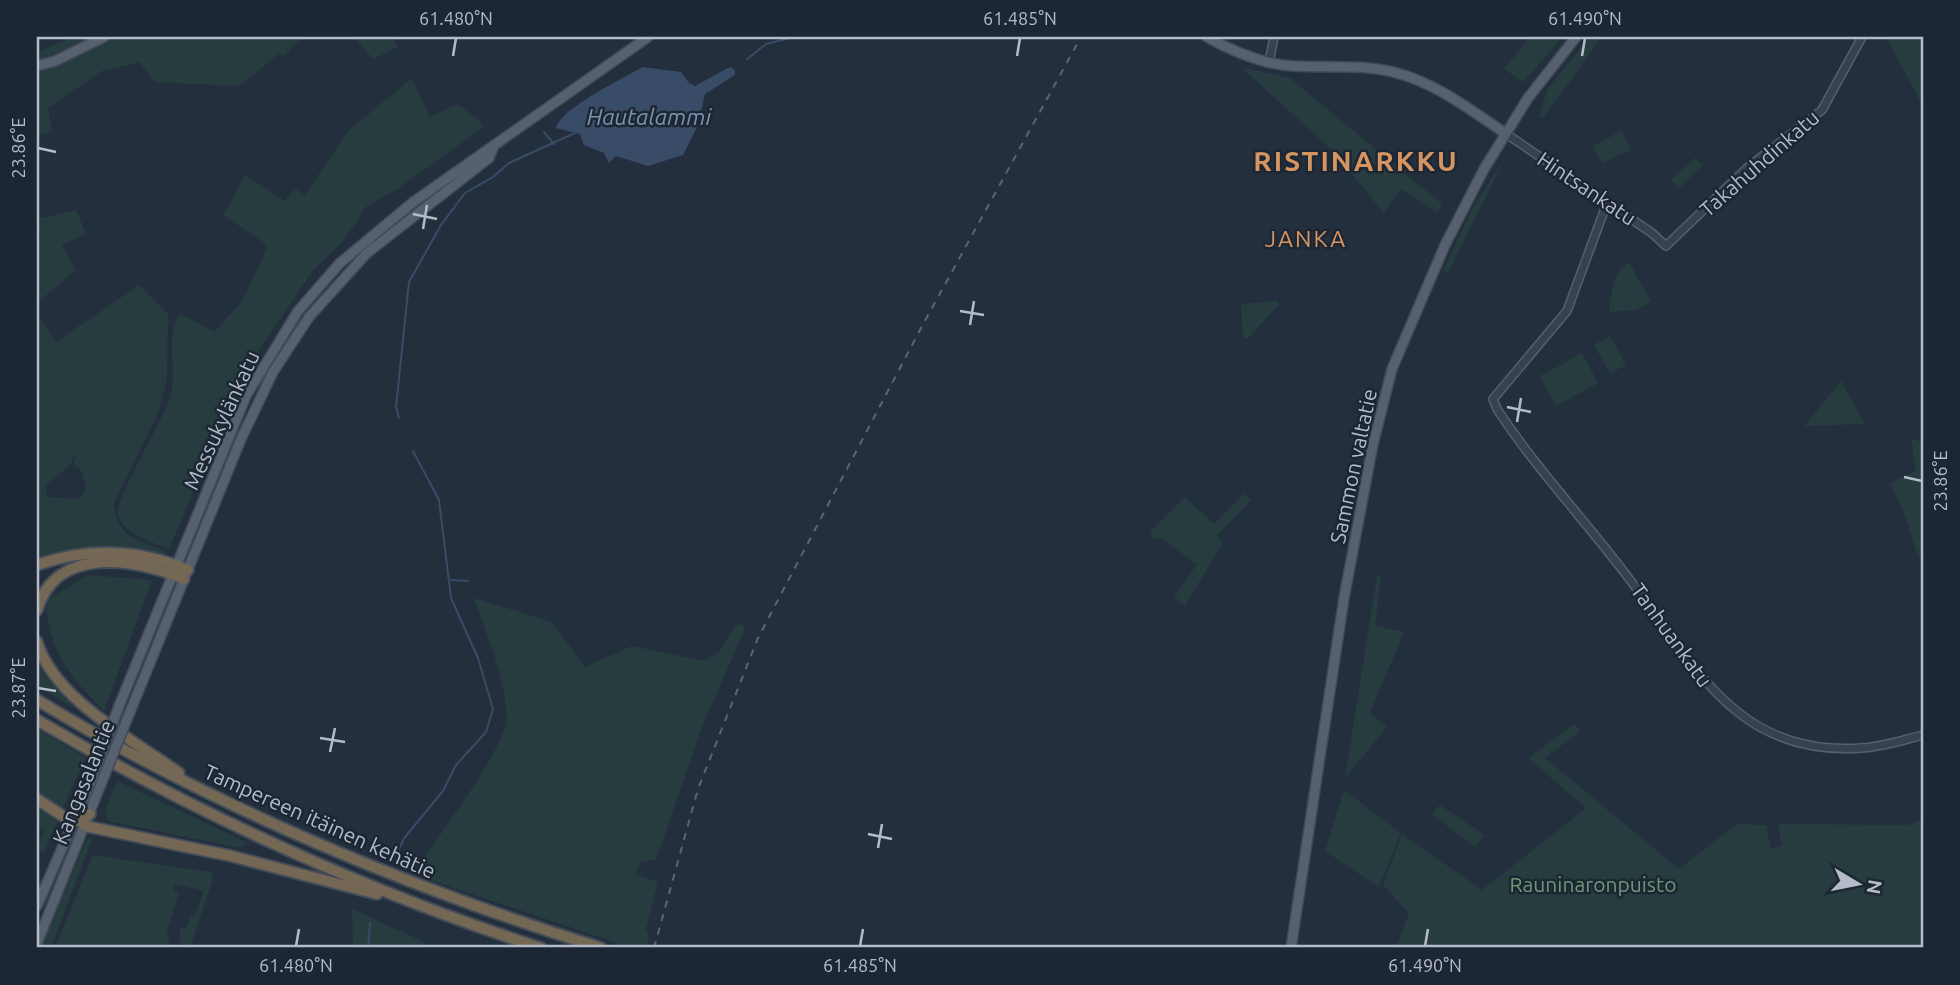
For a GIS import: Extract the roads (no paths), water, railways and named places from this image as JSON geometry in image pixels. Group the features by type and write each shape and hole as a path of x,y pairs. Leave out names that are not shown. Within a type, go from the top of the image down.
{"highway":[{"path":"37,565 79,554 113,552 148,556 181,572"},
{"path":"37,610 53,582 81,566 120,561 181,572"},
{"path":"37,642 45,662 72,694 213,796"},
{"name":"Tampereen itäinen kehätie","path":"37,700 213,796 372,867 472,906 601,948"},
{"name":"Tampereen itäinen kehätie","path":"37,720 242,830 413,903 541,948"},
{"path":"37,799 82,820 413,903"},
{"path":"80,803 82,820"}],"main road":[{"path":"37,66 55,61 104,37"},
{"name":"Messukylänkatu","path":"130,712 246,396 298,311 325,278 360,244 454,172 493,148 648,37"},
{"path":"1207,37 1269,62 1295,66 1354,66 1401,74 1449,96 1505,133"},
{"name":"Sammon valtatie","path":"1291,948 1326,703 1382,406 1408,327 1471,193 1505,133 1576,37"},
{"name":"Messukylänkatu","path":"119,706 181,572"},
{"name":"Kangasalantie","path":"80,803 92,779 119,706"},
{"name":"Kangasalantie","path":"37,906 101,784 130,712"},
{"name":"Kangasalantie","path":"37,943 40,927 82,820"}],"street":[{"path":"1269,62 1274,37"},
{"name":"Takahuhdinkatu","path":"1667,246 1747,168 1822,110 1862,37"},
{"name":"Hintsankatu","path":"1505,133 1667,246"},
{"name":"Tanhuankatu","path":"1607,203 1567,311 1493,399 1536,465 1626,573 1704,683 1732,709 1775,734 1824,747 1869,747 1923,735"}],"water":[{"name":"Hautalammi","path":"642,67 681,72 689,83 695,86 730,67 735,70 735,75 705,94 698,125 683,155 648,166 616,156 609,163 604,153 584,145 580,134 556,128 560,120 580,103"}],"waterway":[{"path":"747,59 766,44 794,37"},
{"path":"544,132 554,144"},
{"path":"399,418 396,407 409,282 441,225 465,193 493,177 509,163 575,133"},
{"path":"392,862 405,837 443,791 456,765 486,732 493,709 478,658 451,598 439,500 413,451"},
{"path":"451,580 468,581"},
{"path":"368,948 370,923"}],"railway":[{"path":"654,948 698,789 758,638 921,328 1081,37"}],"district":[{"name":"RISTINARKKU","path":"1356,160"},
{"name":"JANKA","path":"1306,238"}],"park label":[{"name":"Rauninaronpuisto","path":"1593,884"}]}
